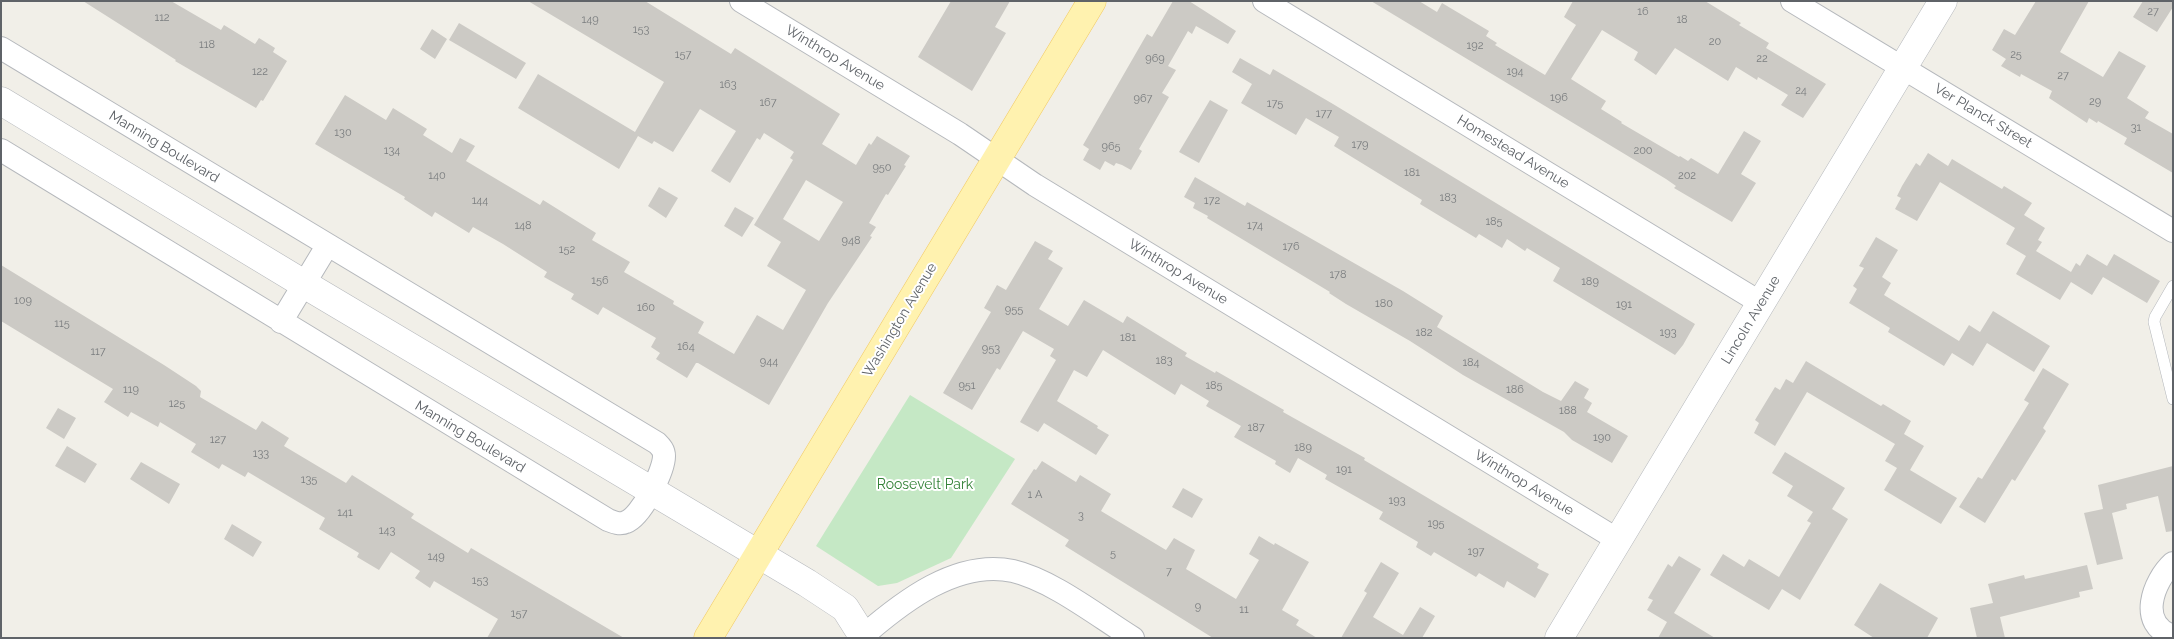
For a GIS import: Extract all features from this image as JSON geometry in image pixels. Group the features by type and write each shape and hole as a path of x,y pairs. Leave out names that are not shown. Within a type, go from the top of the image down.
{"main road":[{"name":"Washington Avenue","path":"708,638 1092,1"}],"street":[{"name":"Winthrop Avenue","path":"741,1 998,158 1034,185 1618,540"},
{"name":"Homestead Avenue","path":"1264,1 1761,303"},
{"name":"Ver Planck Street","path":"1792,1 2173,231"},
{"name":"Lincoln Avenue","path":"1559,638 1943,1"},
{"name":"Manning Boulevard","path":"1,48 657,443 663,450 664,462 652,490 641,508 627,522 619,523 608,520 1,150"},
{"path":"1,101 304,284 759,554 845,608 864,637 886,616 936,585 973,572 996,570 1013,572 1039,581 1133,638"},
{"path":"281,322 327,246"},
{"path":"2173,563 2159,580 2151,603 2152,615 2157,626 2173,636"}],"lane":[{"path":"2173,286 2154,322 2173,399"}],"green space":[{"name":"Roosevelt Park","path":"910,395 1015,459 951,558 897,583 878,586 816,546"}],"building":[{"path":"83,1 171,1 221,30 224,25 255,44 259,38 275,48 273,52 287,61 263,101 261,100 256,108 175,61"},
{"path":"528,1 645,1 731,54 735,48 840,114 822,144 856,165 869,143 871,145 877,136 910,156 904,165 906,166 888,195 886,194 869,223 876,227 870,236 872,237 828,303 769,405 698,363 696,363 687,378 656,359 660,353 651,347 656,338 603,307 598,315 571,299 574,294 544,277 547,272 503,244 473,227 469,233 435,212 432,217 404,199 405,197 315,144 345,95 386,120 393,108 427,129 423,135 452,153 460,138 475,146 466,161 540,205 543,200 596,233 592,240 630,262 624,272 674,301 673,304 704,322 698,333 734,354 757,315 783,330 806,290 767,266 781,242 754,225 793,160 790,158 794,152 764,133 760,140 757,138 730,183 711,171 736,131 700,109 673,152 654,141 652,144 638,136 619,169 518,108 538,74 635,132 664,82","holes":["806,180 843,202 819,241 783,219"]},
{"path":"951,1 1010,1 995,27 1006,33 972,91 918,57"},
{"path":"1173,1 1189,1 1236,31 1228,44 1196,26 1192,34 1188,31 1168,66 1176,70 1162,93 1169,97 1139,149 1142,151 1131,170 1116,163 1114,166 1105,161 1100,170 1083,160 1089,149 1083,145 1147,34 1152,37"},
{"path":"1371,1 1419,1 1437,12 1442,3 1489,31 1486,36 1497,43 1495,45 1545,75 1576,25 1564,17 1573,1 1705,1 1769,43 1766,48 1826,84 1803,118 1781,105 1788,95 1758,77 1757,80 1736,67 1728,81 1675,48 1656,75 1634,60 1638,52 1602,30 1571,79 1606,101 1601,109 1621,123 1679,157 1688,161 1691,158 1718,174 1744,131 1761,141 1741,174 1756,183 1732,222 1674,188 1676,186 1666,179"},
{"path":"2036,1 2089,1 2060,52 2103,77 2119,51 2146,66 2127,98 2149,112 2145,118 2173,134 2173,173 2124,144 2127,138 2098,121 2097,123 2089,118 2087,123 2049,98 2052,91 2021,74 2020,77 2001,66 2006,59 1992,50 2004,29 2015,35"},
{"path":"2143,1 2173,1 2173,7 2157,32 2133,17"},
{"path":"459,23 526,63 516,79 449,40"},
{"path":"432,29 447,39 435,59 420,49"},
{"path":"1240,58 1270,75 1273,69 1333,104 1695,324 1683,345 1675,355 1553,281 1560,268 1527,248 1525,251 1507,239 1502,248 1479,234 1476,238 1420,204 1422,200 1334,146 1339,137 1306,118 1296,135 1241,103 1252,84 1232,72"},
{"path":"1210,100 1228,110 1199,163 1179,152"},
{"path":"1928,153 1948,166 1952,159 2002,189 2004,186 2032,203 2024,215 2045,228 2038,240 2042,242 2036,251 2071,272 2076,263 2080,266 2087,254 2107,266 2114,254 2160,281 2147,303 2103,277 2092,295 2071,282 2060,300 2016,274 2026,256 2006,244 2015,228 1940,182 1917,221 1895,209 1901,198 1897,196 1902,186 1916,163 1920,166"},
{"path":"1195,177 1245,206 1247,202 1403,291 1443,316 1437,327 1543,392 1561,401 1575,381 1589,389 1584,398 1592,403 1587,412 1628,436 1612,463 1572,440 1564,432 1463,375 1207,218 1208,216 1193,208 1195,203 1184,197"},
{"path":"659,187 678,198 666,218 648,206"},
{"path":"735,207 754,218 742,237 724,226"},
{"path":"1876,237 1898,250 1882,277 1891,283 1884,295 1959,341 1969,325 1980,332 1993,311 2050,346 2034,372 1987,343 1973,366 1952,353 1944,366 1888,332 1890,328 1849,303 1857,289 1853,286 1864,268 1859,266"},
{"path":"1035,241 1053,251 1048,259 1063,268 1039,309 1068,326 1084,300 1123,323 1127,316 1187,353 1185,356 1215,373 1216,371 1284,410 1283,412 1365,458 1364,460 1539,564 1537,568 1549,574 1535,598 1507,581 1504,588 1479,573 1476,577 1434,552 1431,556 1416,547 1418,542 1379,519 1383,512 1325,479 1327,475 1298,458 1290,473 1275,464 1276,461 1234,437 1241,426 1206,406 1209,401 1181,384 1175,395 1103,350 1087,377 1074,370 1057,401 1098,426 1097,428 1109,435 1096,455 1044,423 1038,432 1020,422 1056,360 1050,356 1054,349 1023,331 1000,370 997,368 972,410 943,393 991,312 984,308 997,285 1006,290"},
{"path":"1,265 196,386 201,391 200,397 256,430 262,421 289,438 284,446 346,483 352,475 414,514 411,518 468,553 471,548 624,638 487,638 498,619 434,581 430,588 415,578 420,571 391,552 379,570 357,557 359,553 319,529 325,518 248,472 245,477 222,464 219,469 191,452 196,444 160,422 158,427 131,412 128,417 104,402 113,389 1,321"},
{"path":"1806,361 1881,406 1883,404 1911,421 1904,434 1924,446 1910,470 1957,498 1941,524 1884,490 1897,468 1885,461 1895,444 1807,392 1775,446 1754,433 1759,423 1755,420 1775,387 1780,390 1786,379 1793,383"},
{"path":"2043,368 2069,384 2043,428 2046,431 2015,481 2012,479 1985,523 1959,507 1978,477 1982,479 2029,403 2024,400"},
{"path":"58,408 76,418 64,439 46,428"},
{"path":"67,446 97,464 85,483 55,466"},
{"path":"1785,452 1845,488 1832,509 1848,519 1800,600 1782,589 1769,610 1710,575 1723,554 1744,567 1749,559 1779,577 1811,523 1807,521 1813,512 1787,496 1793,486 1772,473"},
{"path":"1042,461 1076,482 1080,475 1111,494 1101,511 1166,550 1174,538 1195,550 1186,569 1236,599 1259,560 1249,554 1259,536 1309,562 1282,610 1299,620 1296,625 1317,638 1213,638 1065,546 1069,540 1011,504 1034,469 1036,470"},
{"path":"141,462 180,484 169,504 130,479"},
{"path":"2173,466 2173,531 2166,532 2158,496 2126,504 2127,509 2112,513 2123,559 2097,565 2084,513 2103,509 2098,485"},
{"path":"1183,488 1203,499 1192,518 1172,507"},
{"path":"232,524 262,542 253,557 224,539"},
{"path":"1679,556 1701,569 1674,613 1715,638 1658,638 1667,622 1647,610 1653,600 1648,598 1668,564 1672,567"},
{"path":"1381,562 1399,573 1373,617 1403,635 1420,607 1435,616 1422,638 1341,638 1367,593 1364,591"},
{"path":"2087,565 2093,589 2079,592 2080,597 2000,617 2005,638 1977,638 1970,608 1993,603 1988,584 2024,575 2025,579"},
{"path":"1880,583 1938,618 1927,638 1874,638 1854,625"}]}
